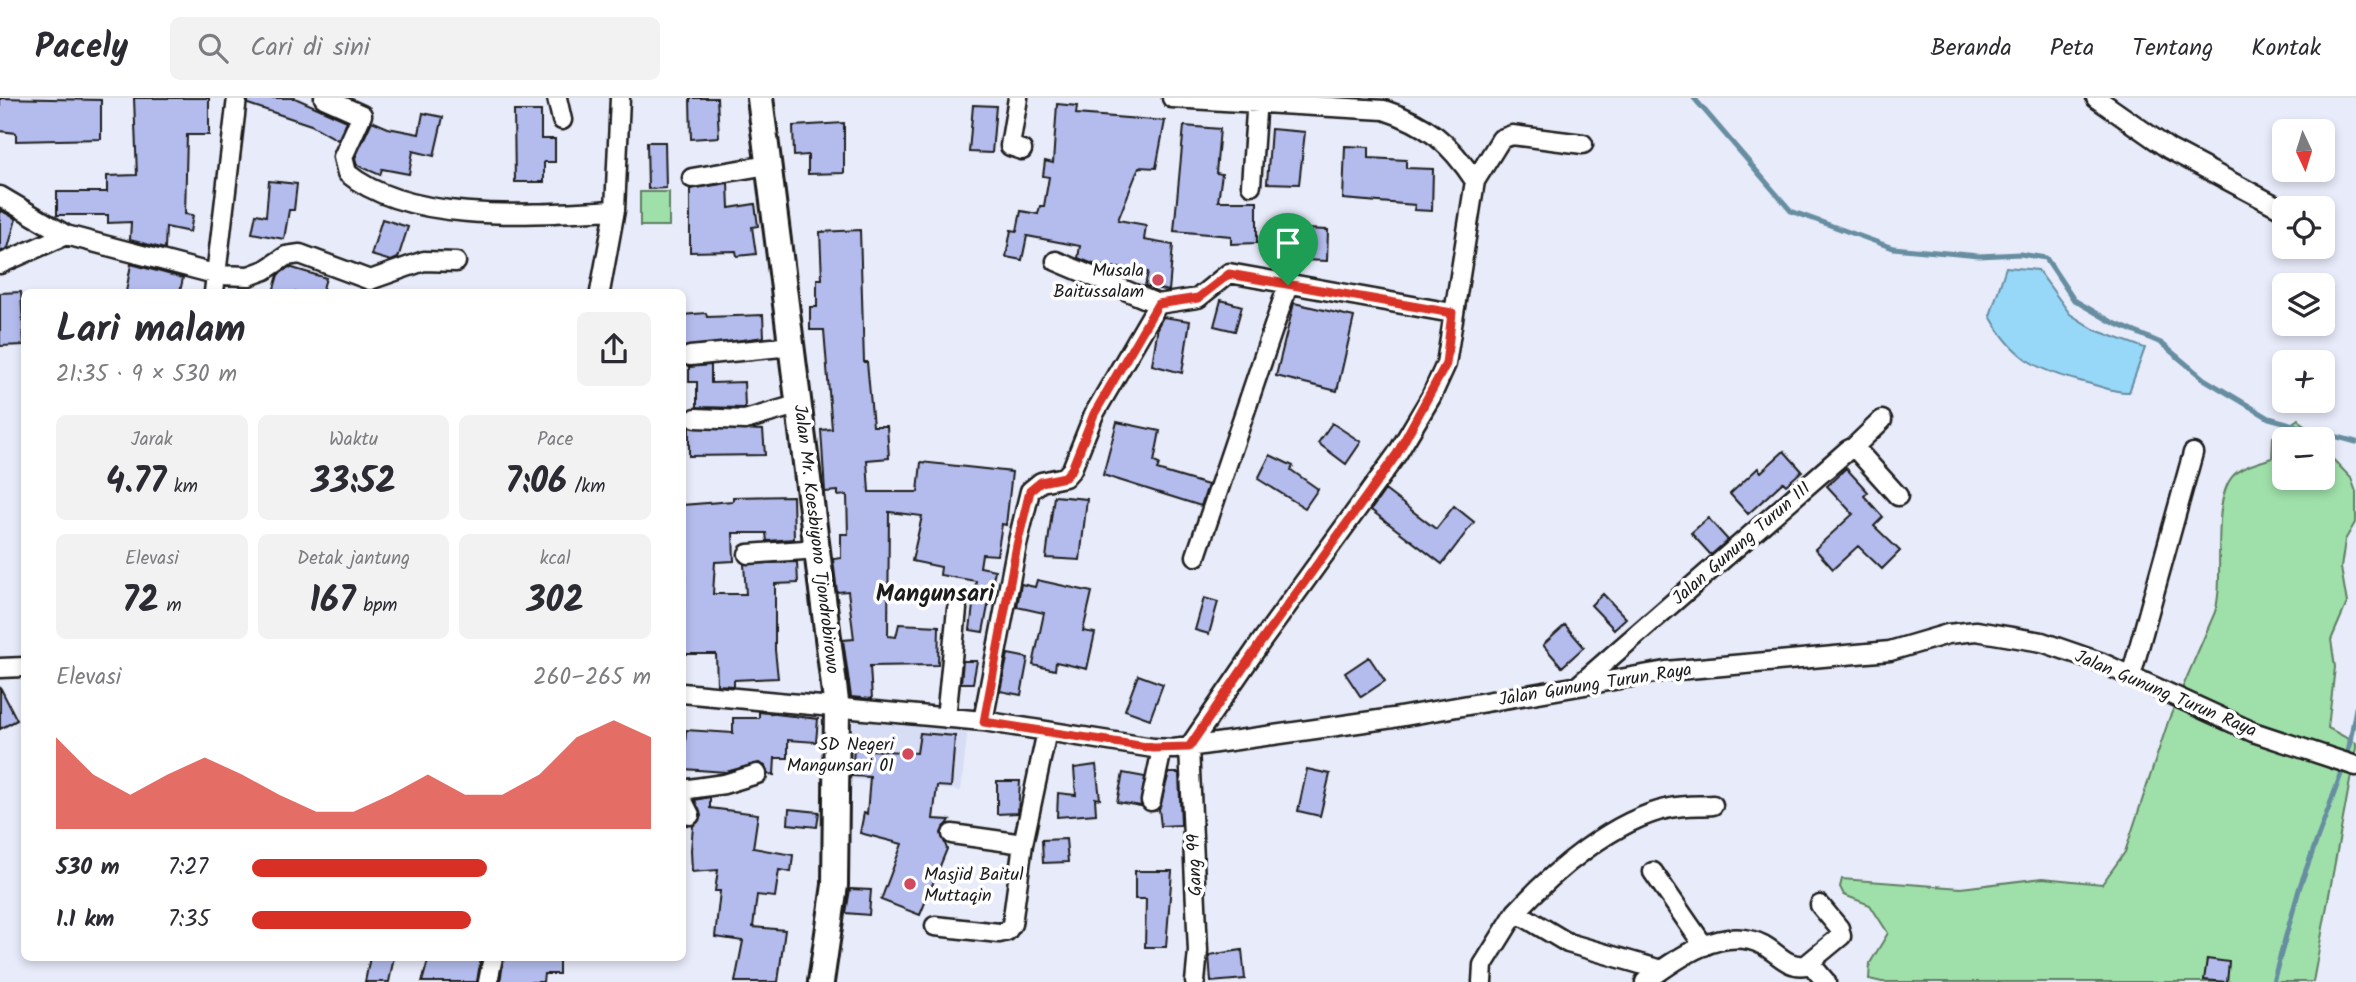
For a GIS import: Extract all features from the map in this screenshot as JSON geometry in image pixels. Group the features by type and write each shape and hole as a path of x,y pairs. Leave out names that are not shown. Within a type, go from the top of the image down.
{"main road":[{"name":"Jalan Mr. Koesbiyono Tjondrobirowo","path":"760,98 819,549 837,709 835,885 821,982"}],"street":[{"path":"216,284 237,98"},
{"path":"324,98 357,112 362,117 343,158 345,170 364,186 393,199 415,206 532,214 615,210"},
{"path":"557,98 562,120"},
{"path":"601,289 615,210 620,98"},
{"path":"1018,98 1010,146 1022,150"},
{"path":"1172,98 1384,110 1415,120 1446,144 1475,181"},
{"path":"2096,98 2169,149 2272,204"},
{"path":"1251,185 1256,101"},
{"path":"1189,747 1397,454 1446,364 1475,181 1501,139 1512,135 1583,144"},
{"path":"692,178 768,165"},
{"path":"0,196 66,234 216,284 249,276 265,270 286,256 300,254 370,280 424,261 456,262"},
{"path":"0,264 66,234"},
{"path":"1056,261 1158,304 1198,298 1229,274 1452,313"},
{"path":"1195,556 1288,285"},
{"path":"984,722 1017,545 1030,491 1041,482 1065,477 1072,469 1094,414 1158,304"},
{"path":"690,356 792,346"},
{"path":"696,418 745,420 800,404"},
{"name":"Jalan Gunung Turun III","path":"1580,684 1882,420"},
{"path":"1854,447 1898,496"},
{"path":"2132,676 2193,453"},
{"path":"748,554 819,549"},
{"path":"946,718 957,609"},
{"name":"Jalan Gunung Turun Raya","path":"686,693 984,722 1162,749 1394,718 1666,671 1890,652 1948,634 1976,631 2042,642 2132,676 2253,732 2356,766"},
{"path":"0,668 21,667"},
{"path":"935,926 991,933 1007,930 1012,924 1023,844 1047,731"},
{"name":"Gang 99","path":"1189,747 1198,951 1195,982"},
{"path":"1151,800 1162,749"},
{"path":"686,789 724,784 757,774"},
{"path":"1482,982 1483,965 1516,912 1552,874 1624,826 1673,807 1713,806"},
{"path":"952,834 1023,844"},
{"path":"1653,872 1704,946"},
{"path":"1645,982 1704,946 1722,940 1740,940 1765,946 1793,965 1810,963 1841,936 1839,928 1820,905"},
{"path":"1516,912 1568,943 1661,970"},
{"path":"488,982 492,961"},
{"path":"1810,963 1826,982"}],"shaded area":[{"name":"SD Negeri Mangunsari 01","path":"854,716 968,728 961,791 848,779"}],"green space":[{"path":"640,192 669,192 669,226 640,226"},
{"path":"2298,419 2305,427 2287,427"},
{"path":"2272,458 2272,490 2335,490 2335,461 2351,478 2356,492 2356,521 2345,540 2341,568 2347,603 2331,640 2335,667 2328,728 2356,743 2356,748 2313,982 1882,982 1869,979 1870,963 1888,933 1870,905 1844,895 1840,887 1842,879 1961,888 2043,878 2102,884 2125,852 2169,719 2215,612 2223,498 2228,483 2237,472"}],"water":[{"path":"2006,267 2038,270 2070,314 2095,330 2145,348 2129,392 2110,390 2044,369 2020,355 2010,345 1990,316"}],"building":[{"path":"0,98 101,100 101,139 16,141 16,133 0,131"},
{"path":"134,98 209,98 209,135 187,135 185,214 193,215 190,232 166,227 165,249 130,240 131,222 108,223 108,215 57,215 57,192 107,192 107,176 137,175"},
{"path":"248,98 295,98 347,121 338,140 311,125 248,104"},
{"path":"690,98 717,98 719,137 691,139"},
{"path":"1057,104 1077,106 1076,114 1165,121 1156,168 1139,167 1118,220 1146,225 1144,240 1173,245 1169,291 1145,286 1148,272 1096,265 1078,258 1080,246 1027,236 1022,260 1006,257 1011,230 1017,231 1021,211 1038,214 1040,206 1044,206 1049,177 1043,176 1045,161 1053,163"},
{"path":"973,105 996,106 992,153 969,152"},
{"path":"514,111 541,111 541,139 555,139 555,162 544,162 544,182 515,182"},
{"path":"423,113 443,117 434,156 413,151 409,174 382,169 380,175 357,165 355,158 372,121 388,128 419,134"},
{"path":"844,123 844,173 808,174 808,155 794,156 793,126"},
{"path":"1184,126 1220,129 1216,173 1222,174 1218,201 1257,201 1257,243 1231,244 1231,236 1174,231"},
{"path":"1271,129 1305,132 1299,184 1267,183"},
{"path":"647,142 665,142 666,188 648,189"},
{"path":"1345,146 1369,147 1369,158 1406,160 1406,168 1433,169 1432,211 1414,210 1415,205 1343,199"},
{"path":"269,181 297,184 294,210 289,210 284,239 252,233 256,214 266,216"},
{"path":"728,183 729,208 755,204 758,226 752,227 756,254 737,256 736,251 690,252 690,189"},
{"path":"0,210 16,219 8,248 0,252"},
{"path":"382,219 408,227 398,258 391,261 371,255"},
{"path":"1304,229 1328,230 1327,261 1303,260"},
{"path":"860,230 864,362 867,362 873,426 887,426 889,458 867,460 869,492 918,492 921,462 1012,472 1006,525 1002,524 997,555 982,554 980,567 995,570 983,632 970,630 976,581 940,575 941,567 912,561 922,516 889,512 888,636 896,637 899,624 939,626 938,665 870,666 872,699 851,697 843,640 854,639 848,591 837,592 833,559 841,558 841,534 848,534 847,495 838,496 838,491 825,492 821,430 832,429 824,330 810,330 810,307 817,307 817,279 822,279 820,232"},
{"path":"131,264 183,278 181,289 127,289"},
{"path":"289,267 326,278 323,289 274,289 278,275"},
{"path":"21,292 21,345 0,346 0,293"},
{"path":"1221,300 1242,306 1235,331 1214,326"},
{"path":"1294,303 1354,317 1337,391 1276,376"},
{"path":"706,313 707,317 763,315 764,337 686,347 686,315"},
{"path":"1163,317 1190,321 1182,373 1152,365 1158,326"},
{"path":"711,365 711,383 744,382 745,408 697,407 697,382 689,382 689,367"},
{"path":"1117,422 1160,431 1154,462 1159,464 1157,470 1208,485 1201,506 1103,475"},
{"path":"1332,423 1361,442 1346,464 1318,443"},
{"path":"689,427 763,430 765,455 689,456"},
{"path":"1784,451 1802,471 1786,485 1783,482 1748,514 1730,494 1758,468 1761,472"},
{"path":"1270,455 1293,466 1291,470 1318,489 1305,508 1258,479"},
{"path":"1846,468 1868,492 1864,496 1883,517 1874,526 1900,551 1882,569 1858,546 1833,569 1815,549 1853,514 1827,486"},
{"path":"1385,490 1436,529 1454,506 1474,522 1442,564 1371,510"},
{"path":"793,496 794,539 767,541 766,533 733,533 734,561 715,562 713,594 746,594 744,564 797,562 798,583 775,584 775,650 778,678 734,680 734,686 717,685 716,654 686,654 686,505 733,501 733,497"},
{"path":"1054,496 1087,499 1080,560 1046,558"},
{"path":"1708,518 1728,540 1711,555 1691,533"},
{"path":"1037,580 1092,592 1083,631 1095,633 1087,669 1056,662 1055,670 1033,665 1044,613 1017,607 1021,584 1035,587"},
{"path":"1603,594 1626,618 1614,629 1591,605"},
{"path":"1204,598 1218,602 1209,634 1195,630"},
{"path":"1565,625 1584,647 1562,667 1543,645"},
{"path":"1008,654 1028,658 1021,695 1000,691"},
{"path":"1369,657 1385,681 1361,697 1345,673"},
{"path":"963,661 977,661 973,683 961,683"},
{"path":"1138,675 1163,684 1150,719 1125,710"},
{"path":"0,687 17,720 0,729"},
{"path":"759,712 818,719 816,742 788,740 788,758 775,758 774,775 768,774 765,766 759,763 726,772 686,769 686,730 733,733 733,718 759,718"},
{"path":"920,733 955,736 951,787 937,786 933,819 950,820 941,833 947,849 920,915 881,900 902,844 860,833 864,813 867,814 870,777 852,776 854,749 917,753"},
{"path":"1096,765 1100,799 1095,798 1096,814 1057,817 1058,793 1076,795 1074,768"},
{"path":"1307,769 1330,774 1320,816 1298,811"},
{"path":"1123,773 1145,777 1141,806 1117,802"},
{"path":"1169,773 1179,773 1181,825 1161,826 1159,809"},
{"path":"997,781 1020,781 1018,813 997,814"},
{"path":"710,797 710,808 758,814 753,848 793,855 791,872 779,870 775,897 757,895 753,927 785,930 778,982 735,982 743,941 715,937 720,891 715,891 718,870 692,872 691,850 693,826 701,816 695,800"},
{"path":"789,809 819,812 817,827 788,824"},
{"path":"1066,839 1068,862 1043,863 1042,840"},
{"path":"1135,871 1172,871 1166,947 1145,947 1146,899 1135,899"},
{"path":"850,889 871,890 869,915 846,913"},
{"path":"1242,950 1245,979 1211,982 1209,955"},
{"path":"2207,959 2229,962 2227,982 2204,980"},
{"path":"369,961 393,961 389,982 365,982"},
{"path":"428,961 480,961 477,982 422,982"},
{"path":"503,961 559,961 559,974 544,974 543,982 500,982"}],"waterway":[{"path":"1694,98 1791,211 1893,248 1979,256 2020,254 2046,258 2074,300 2112,322 2161,343 2204,379 2269,418 2356,442"},
{"path":"2273,982 2300,886 2347,758 2356,708"}],"place":[{"name":"Musala Baitussalam","path":"1158,280"},
{"name":"SD Negeri Mangunsari 01","path":"908,754"},
{"name":"Masjid Baitul Muttaqin","path":"910,884"}],"district":[{"name":"Mangunsari","path":"935,593"}],"route":[{"path":"1229,274 1244,274 1288,285 1452,313 1446,364 1431,397 1397,454 1189,747 1153,748 984,722 1017,545 1030,491 1041,482 1065,477 1072,469 1094,414 1158,304 1198,298 1229,274"}]}
